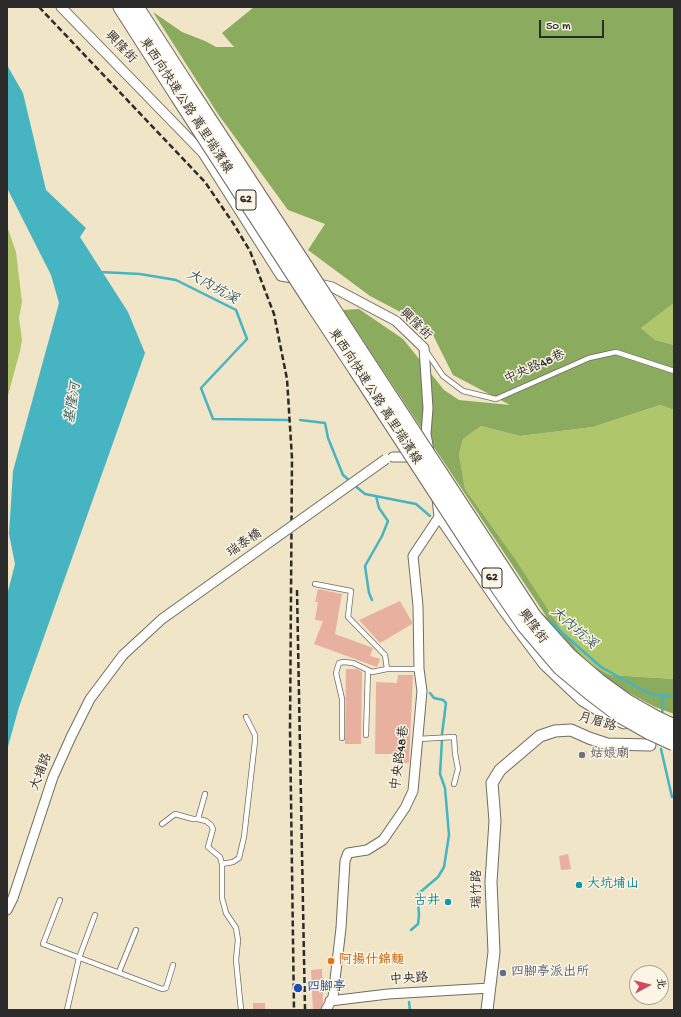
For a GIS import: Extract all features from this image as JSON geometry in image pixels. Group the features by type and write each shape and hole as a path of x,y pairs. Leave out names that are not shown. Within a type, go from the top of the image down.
{"highway":[{"name":"東西向快速公路 萬里瑞濱線","path":"121,7 184,92"},
{"name":"東西向快速公路 萬里瑞濱線","path":"136,7 184,92 319,300 356,369 490,575 525,626 560,667 590,693 620,715 650,732 667,739"},
{"name":"東西向快速公路 萬里瑞濱線","path":"319,300 360,351 534,618 569,656 598,681 627,702 656,718 667,739"}],"street":[{"name":"興隆街","path":"61,7 203,152 281,276 332,287 396,321 424,348 428,408 426,434 434,476 439,516 502,609 544,665 582,701 608,717 667,739"},
{"path":"390,458 426,434"},
{"path":"390,458 408,457 423,464 434,476"},
{"name":"瑞泰橋","path":"123,655 162,619 390,458"},
{"name":"中央路48巷","path":"330,1001 333,997 341,928 345,861 348,853 367,850 383,840 405,808 413,791 422,691 419,669 418,606 413,556 439,516"},
{"name":"大埔路","path":"7,910 13,898 53,777 71,737 90,699 123,655"},
{"name":"月眉路","path":"500,770 540,736 555,731 571,730 607,744 667,739"},
{"name":"瑞竹路","path":"488,1010 494,952 491,882 495,821 492,783 500,770"},
{"name":"中央路","path":"330,1001 388,994 490,988"},
{"path":"326,1010 330,1001"}],"lane":[{"name":"中央路48巷","path":"424,348 443,376 463,391 496,399 589,358 616,352 674,371"},
{"path":"315,584 351,591 348,617 385,655 387,669"},
{"path":"342,738 342,700 336,673 339,663 353,663 372,672 387,669 419,669"},
{"path":"366,735 368,670"},
{"path":"222,864 233,862 240,858 244,837 255,741 255,735 246,717"},
{"path":"418,739 454,737 454,753 458,769 454,784"},
{"path":"198,819 205,794"},
{"path":"162,824 175,814 206,821 213,829 208,847 220,857 222,864 222,898 226,913 236,928 238,940 236,960 241,1010"},
{"path":"60,900 43,944 162,989 166,988 173,965"},
{"path":"67,1010 79,958 95,915"},
{"path":"119,972 136,930"}],"green space":[{"path":"254,7 674,7 674,303 641,328 655,340 674,345 674,410 660,405 593,427 520,436 481,426 463,439 459,454 465,489 516,560 560,628 588,663 610,675 674,679 674,714 655,707 611,683 584,663 550,622 343,310 359,309 403,339 444,390 459,400 510,405 453,375 429,327 370,296 308,250 325,224 288,210 218,114 153,12 182,32 216,47 234,47 222,33"},
{"path":"7,226 16,252 22,302 19,318 22,340 7,399"},
{"path":"674,303 674,345 655,340 641,328"},
{"path":"660,405 674,410 674,679 610,675 588,663 560,628 516,560 465,489 459,454 463,439 481,426 520,436 593,427"}],"water":[{"name":"基隆河","path":"7,65 23,93 46,190 86,228 80,237 128,312 145,353 19,707 7,750 7,595 15,564 9,534 13,471 59,303 51,275 7,188"}],"building":[{"path":"318,589 342,594 335,634 373,648 370,656 380,659 377,667 314,644 323,621 315,620 318,602 315,602"},
{"path":"400,601 412,624 380,643 359,620"},
{"path":"346,669 357,669 362,672 361,744 345,744"},
{"path":"398,675 413,675 409,763 395,763 395,754 375,754 376,682 397,683"},
{"name":"姑娘廟","path":"581,750 587,752 584,760 578,758"},
{"path":"568,854 571,869 561,870 559,856"},
{"path":"322,969 323,1003 320,1010 313,1010 311,970"},
{"path":"253,1003 265,1003 265,1010 253,1010"}],"waterway":[{"name":"大內坑溪","path":"100,272 140,274 176,280 236,310 247,339 201,388 213,419 288,420"},
{"name":"大內坑溪","path":"300,420 325,423 328,438 343,475 350,481"},
{"name":"大內坑溪","path":"354,485 365,494 416,504 430,516"},
{"path":"372,600 369,593 365,566 382,536 388,521 379,508 376,496"},
{"name":"大內坑溪","path":"540,613 601,667 650,694 674,697"},
{"path":"430,693 434,698 443,700 446,703 442,734"},
{"path":"662,716 663,696"},
{"path":"418,894 438,877 444,867 449,835 445,788 440,774 442,740"},
{"path":"661,749 672,797"},
{"path":"411,930 418,924 418,902"},
{"path":"409,1002 410,1010"}],"railway":[{"path":"39,7 205,182 250,251 274,314 287,379 292,458 290,729 294,1010"},
{"path":"297,590 305,1010"}],"place":[{"name":"姑娘廟","path":"582,755"},
{"name":"大坑埔山","path":"579,885"},
{"name":"古井","path":"448,902"},
{"name":"阿揚什錦麵","path":"331,961"},
{"name":"四腳亭派出所","path":"503,973"},
{"name":"四腳亭","path":"298,988"}]}
